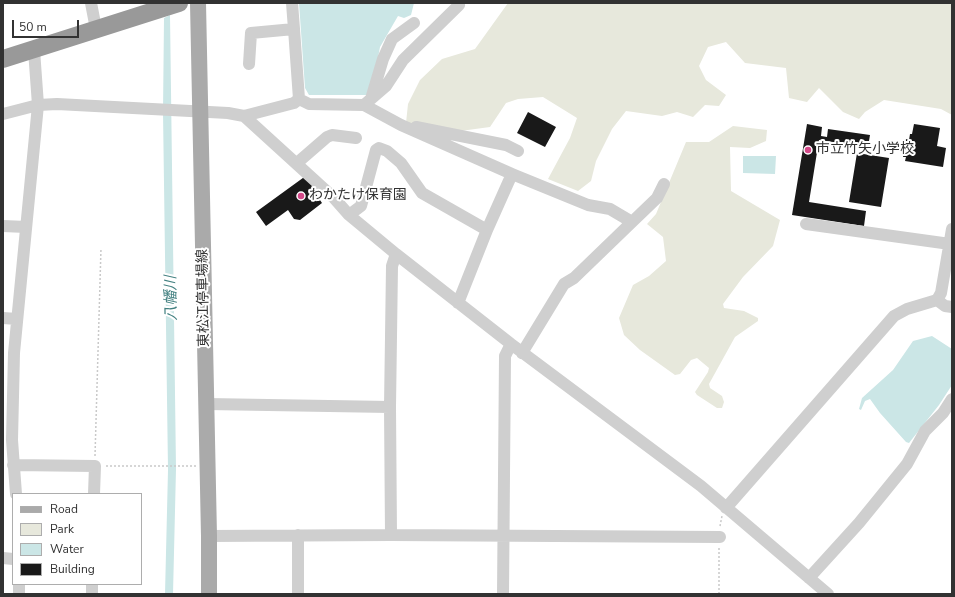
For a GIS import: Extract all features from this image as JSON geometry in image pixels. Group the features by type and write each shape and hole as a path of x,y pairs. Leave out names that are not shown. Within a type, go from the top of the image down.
{"highway":[{"path":"3,59 171,6"}],"main road":[{"name":"東松江停車場線","path":"198,3 210,536 209,594"}],"street":[{"path":"91,3 96,30"},
{"path":"292,3 299,99"},
{"path":"368,102 386,86 403,60 459,5 458,3"},
{"path":"368,102 383,59 392,39 414,23"},
{"path":"249,64 250,33 294,29"},
{"path":"16,493 13,465 14,354 38,105 34,50"},
{"path":"244,116 294,103 299,99"},
{"path":"299,99 309,104 368,102 401,125 512,174 588,205 610,209 632,222"},
{"path":"3,114 38,105 234,113 244,116 297,163 334,198 349,215 396,254 522,353 682,471 828,594"},
{"path":"401,125 506,145 518,151"},
{"path":"297,163 327,136 332,135 356,138"},
{"path":"349,215 361,206 376,150 379,148 387,151 401,163 422,193 487,230"},
{"path":"458,303 487,230 512,174"},
{"path":"522,353 564,284 583,270 657,198 664,184"},
{"path":"806,224 950,244"},
{"path":"3,226 26,227"},
{"path":"726,508 894,316 907,309 937,300 942,293 952,230"},
{"path":"391,535 390,406 392,266 396,254"},
{"path":"937,300 944,306 952,307"},
{"path":"3,318 17,319"},
{"path":"503,594 505,356 511,344"},
{"path":"809,578 859,523 907,464 926,432 943,413 952,399"},
{"path":"207,404 390,406"},
{"path":"13,465 95,466 94,493"},
{"path":"298,535 298,594"},
{"path":"210,536 503,535 720,537"}],"path":[{"path":"101,248 95,466 208,466"},
{"path":"719,594 720,521 726,508"}],"green space":[{"path":"508,3 952,3 952,115 941,109 884,100 865,112 859,119 843,112 819,88 807,102 789,98 786,68 745,63 726,42 708,47 699,66 706,80 726,95 719,106 705,105 693,117 677,112 662,116 626,111 612,129 596,161 591,181 578,191 548,179 570,138 577,118 543,97 518,99 506,103 490,127 453,132 406,123 408,104 420,80 442,59 475,49"},
{"path":"733,126 767,130 766,141 750,148 730,147 731,191 780,220 773,246 743,277 723,304 724,308 744,311 758,318 758,321 735,337 709,384 710,388 722,396 724,402 722,408 717,408 697,395 695,392 709,368 697,358 691,360 680,374 675,375 640,350 624,335 619,318 633,285 649,276 666,261 663,237 647,224 656,214 686,142 709,142"}],"water":[{"path":"299,3 414,3 411,15 404,18 398,16 380,47 371,95 309,95 305,88"},
{"name":"八幡川","path":"170,15 176,469 173,594 165,594 168,470 163,112 164,18"},
{"path":"743,156 776,156 775,174 743,173"},
{"path":"932,336 952,349 952,385 939,405 909,443 906,442 880,413 870,399 865,401 861,410 859,409 862,398 893,370 913,341"}],"building":[{"path":"528,112 556,127 545,147 517,133"},
{"path":"807,124 822,127 821,136 827,137 828,129 870,135 868,147 819,140 809,202 866,211 864,226 792,215"},
{"path":"914,124 940,128 937,146 946,148 943,167 905,161 906,157 903,157 906,139 909,140"},
{"path":"857,153 889,158 881,207 849,202"},
{"path":"307,175 315,186 312,188 322,203 300,220 294,219 288,210 266,226 256,212"}],"place":[{"name":"市立竹矢小学校","path":"808,150"},
{"name":"わかたけ保育園","path":"301,196"}]}
